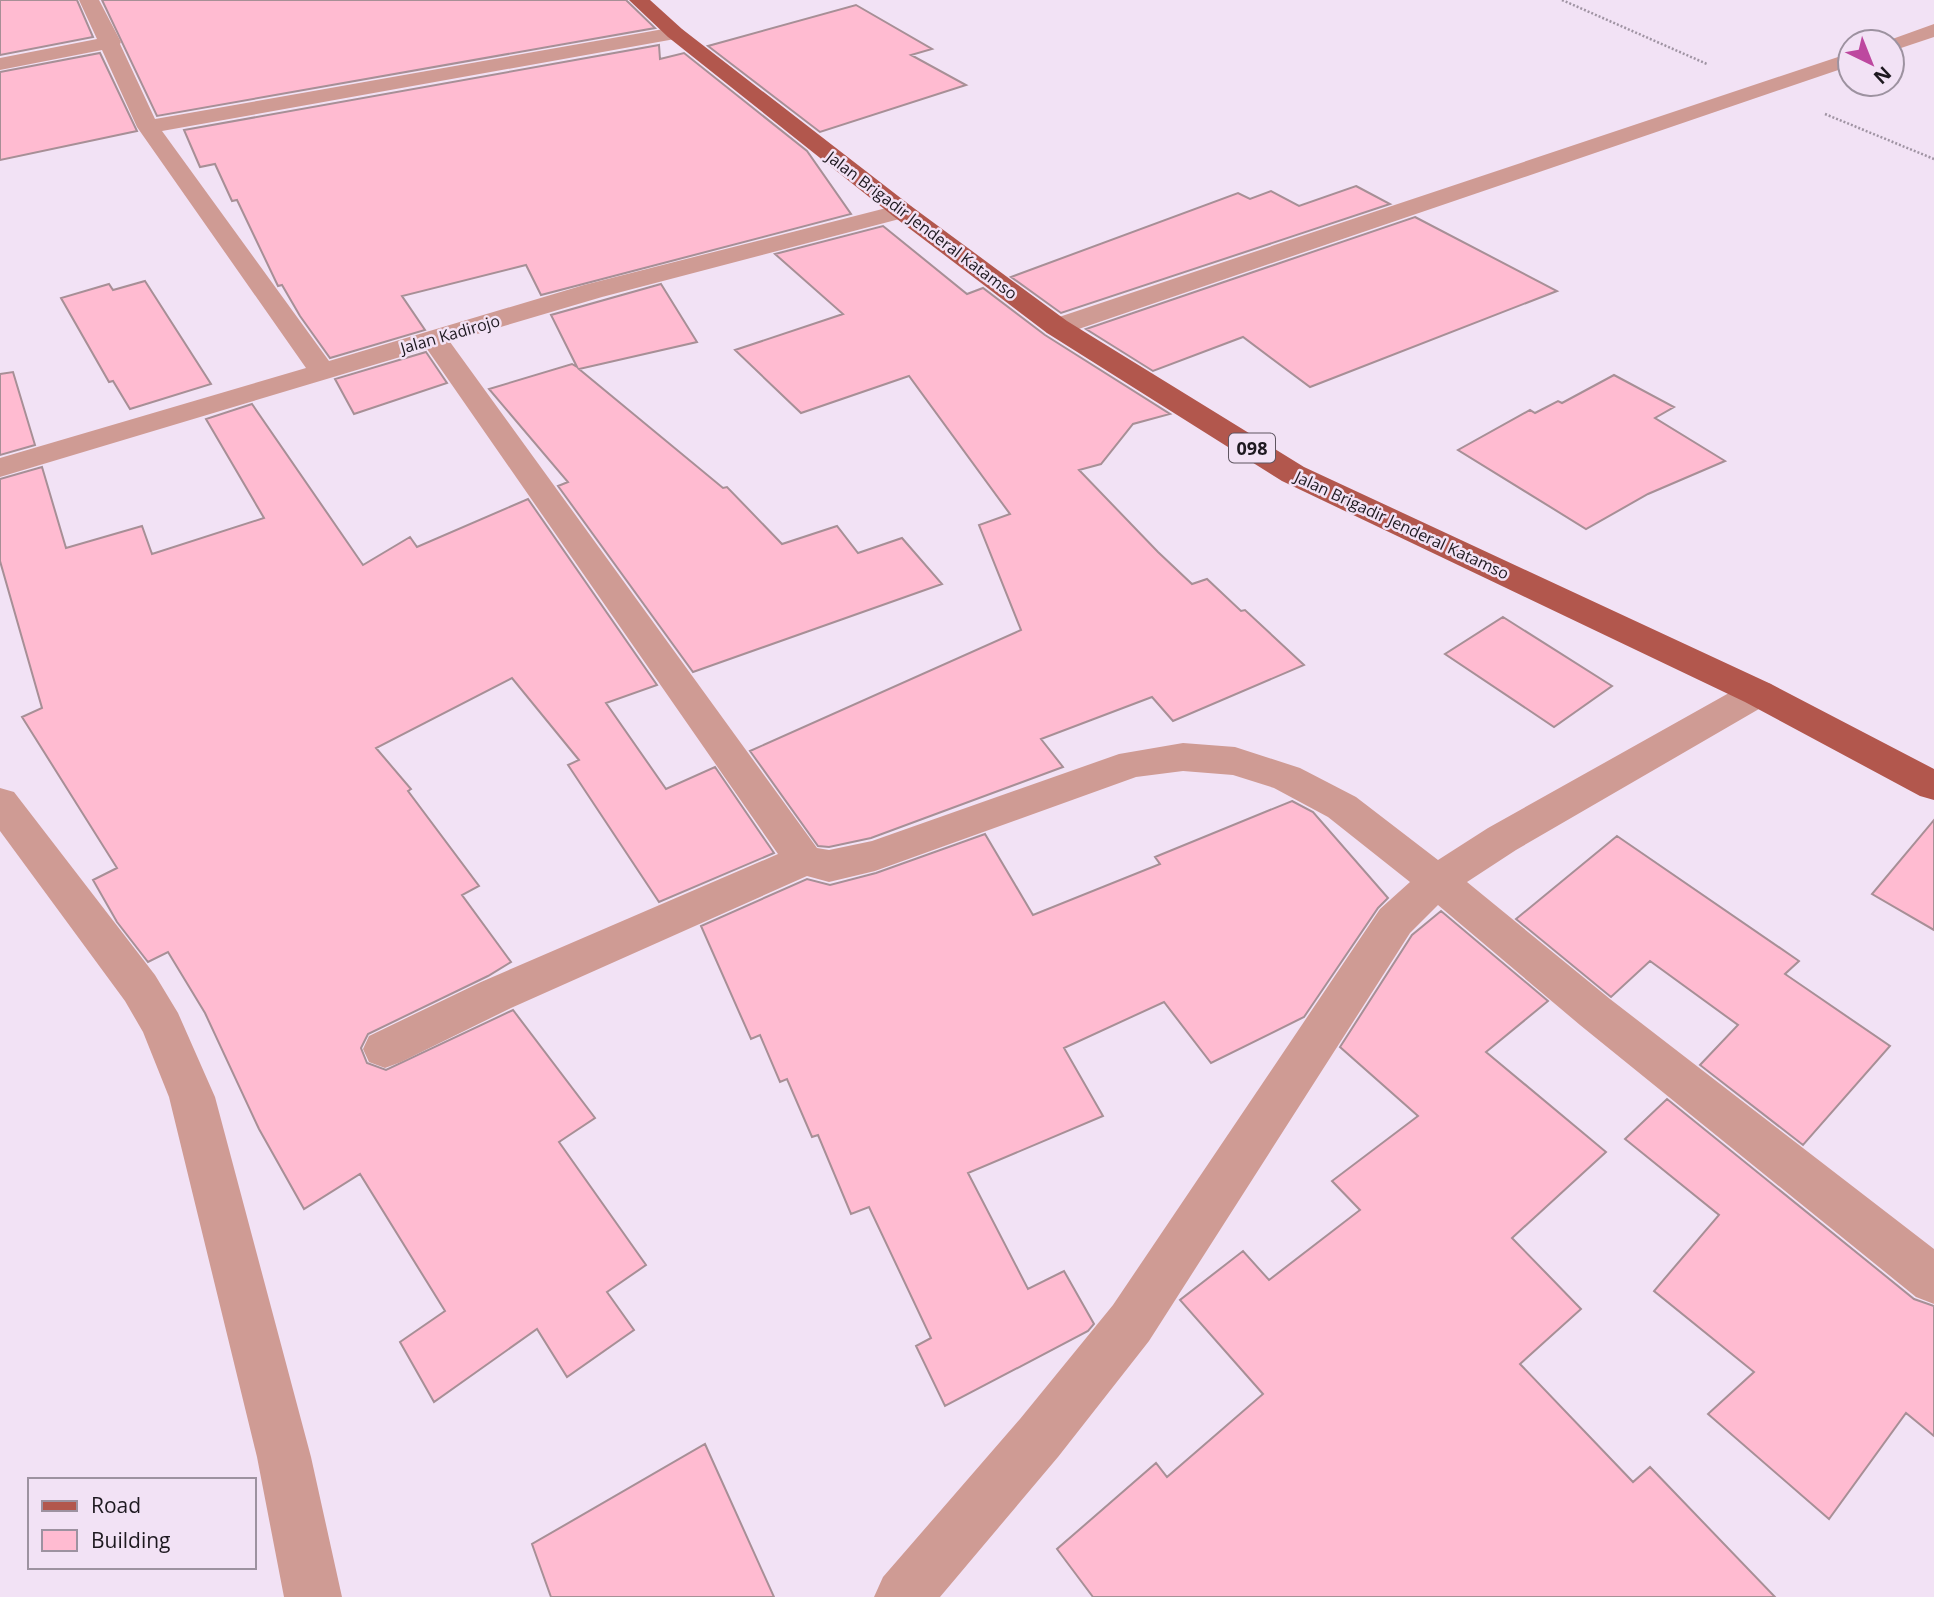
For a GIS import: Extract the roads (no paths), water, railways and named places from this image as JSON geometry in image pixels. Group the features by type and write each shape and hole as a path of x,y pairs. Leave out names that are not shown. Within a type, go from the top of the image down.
{"main road":[{"name":"Jalan Brigadir Jenderal Katamso","path":"639,0 675,33 902,211 1057,327 1293,474 1758,693 1934,786"}],"street":[{"path":"89,0 111,42 148,127 322,370"},
{"path":"1906,39 1934,30"},
{"path":"148,127 675,33"},
{"path":"0,64 111,42"},
{"path":"1057,327 1836,64"},
{"name":"Jalan Kadirojo","path":"0,468 593,291 902,211"},
{"path":"434,340 804,860"},
{"path":"903,1597 1039,1438 1131,1323 1395,920 1437,881 1502,839 1758,693"},
{"path":"384,1049 496,995 804,860 829,866 875,856 1132,764 1183,757 1235,761 1287,778 1342,807 1437,881 1595,1012 1934,1280"},
{"path":"0,802 140,988 162,1026 192,1097 284,1457 313,1597"}]}
